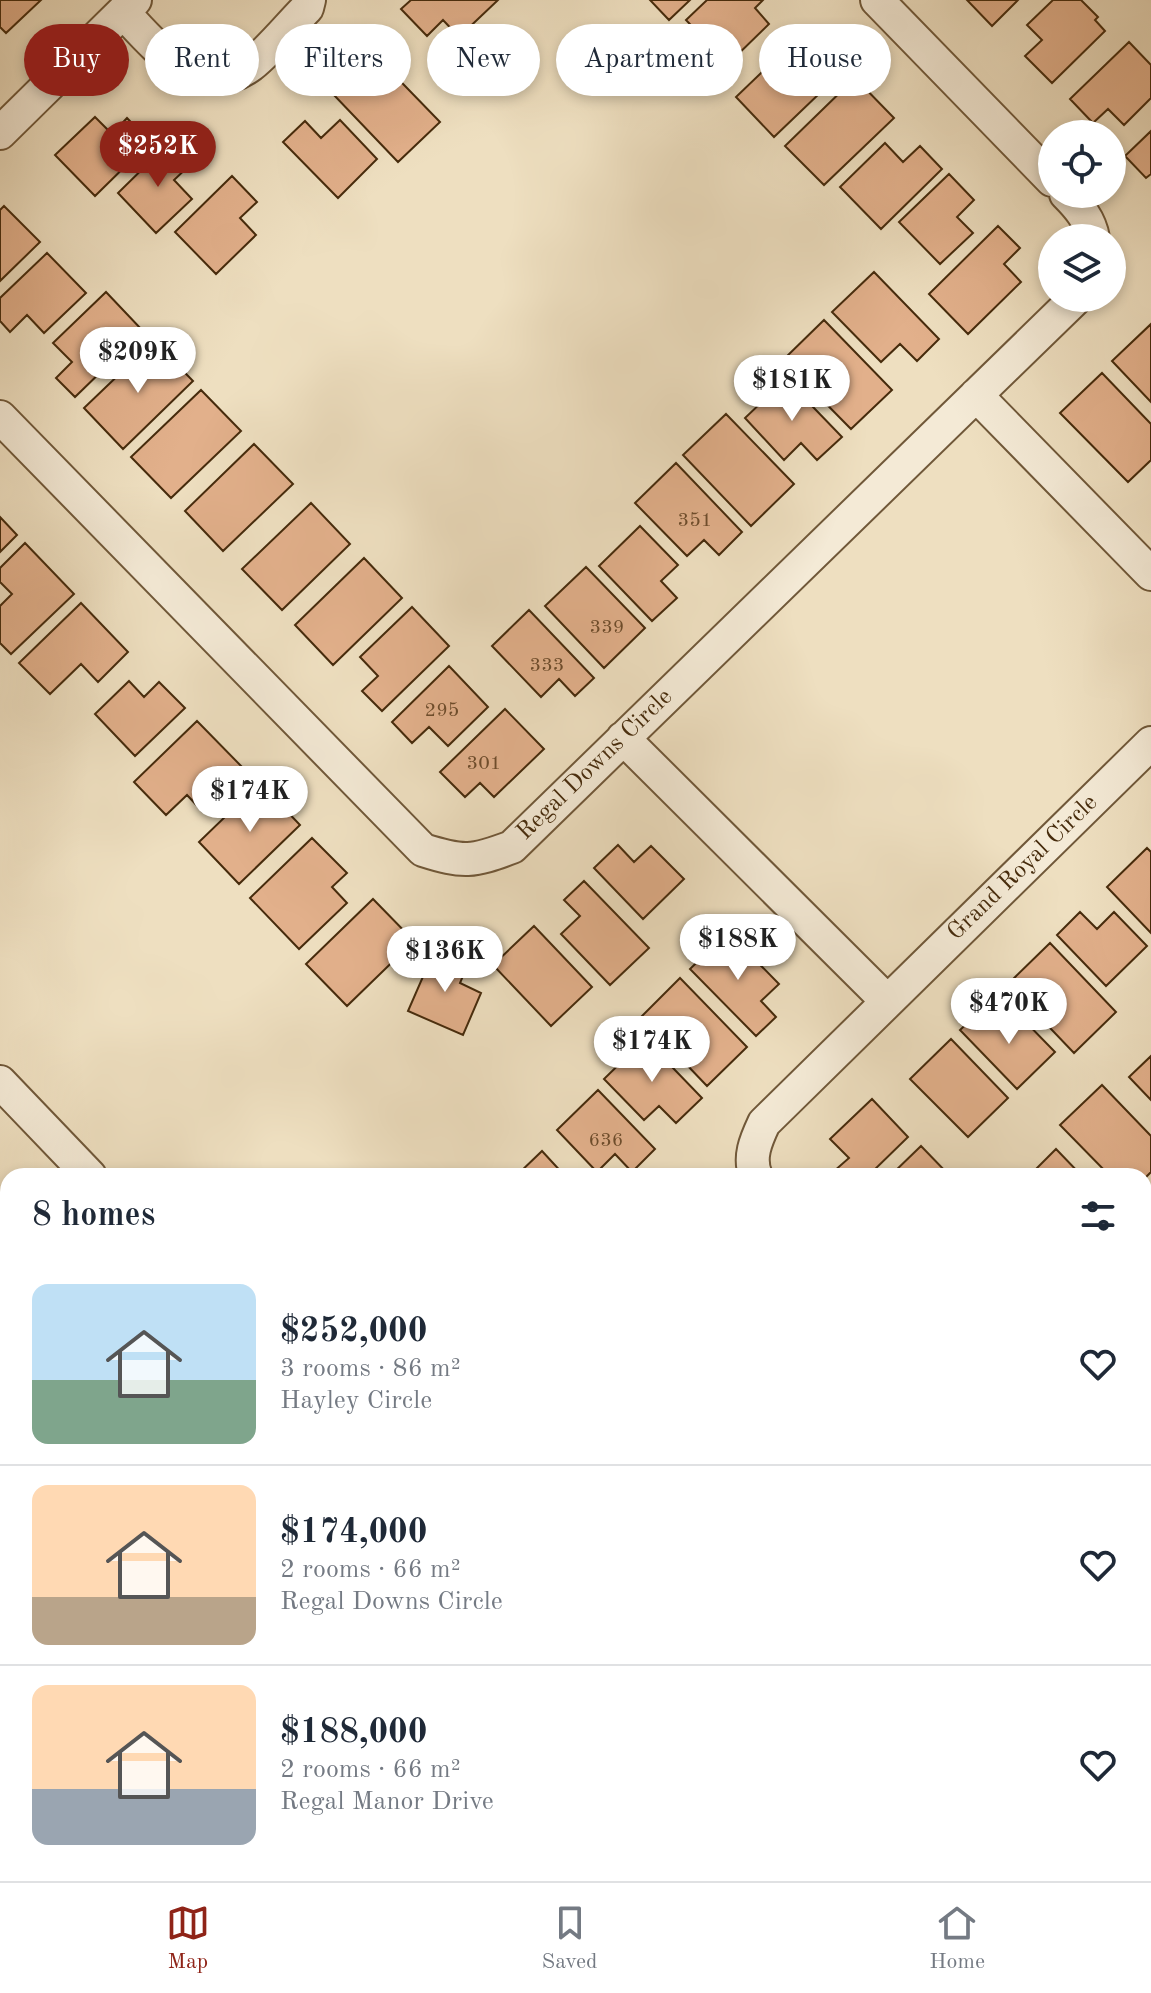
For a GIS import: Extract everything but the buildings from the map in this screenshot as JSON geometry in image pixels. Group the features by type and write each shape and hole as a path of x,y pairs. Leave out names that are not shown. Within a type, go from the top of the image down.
{"street":[{"path":"0,133 129,6 160,52 189,72 222,78 250,66 307,8 309,0"},
{"path":"877,0 1038,166"},
{"name":"Regal Downs Circle","path":"0,417 423,850 452,859 477,860 512,847 1062,312"},
{"path":"976,395 1151,574"},
{"path":"623,738 887,1001"},
{"name":"Grand Royal Circle","path":"753,1168 753,1146 764,1123 1151,743"},
{"path":"0,1082 82,1168"}]}
